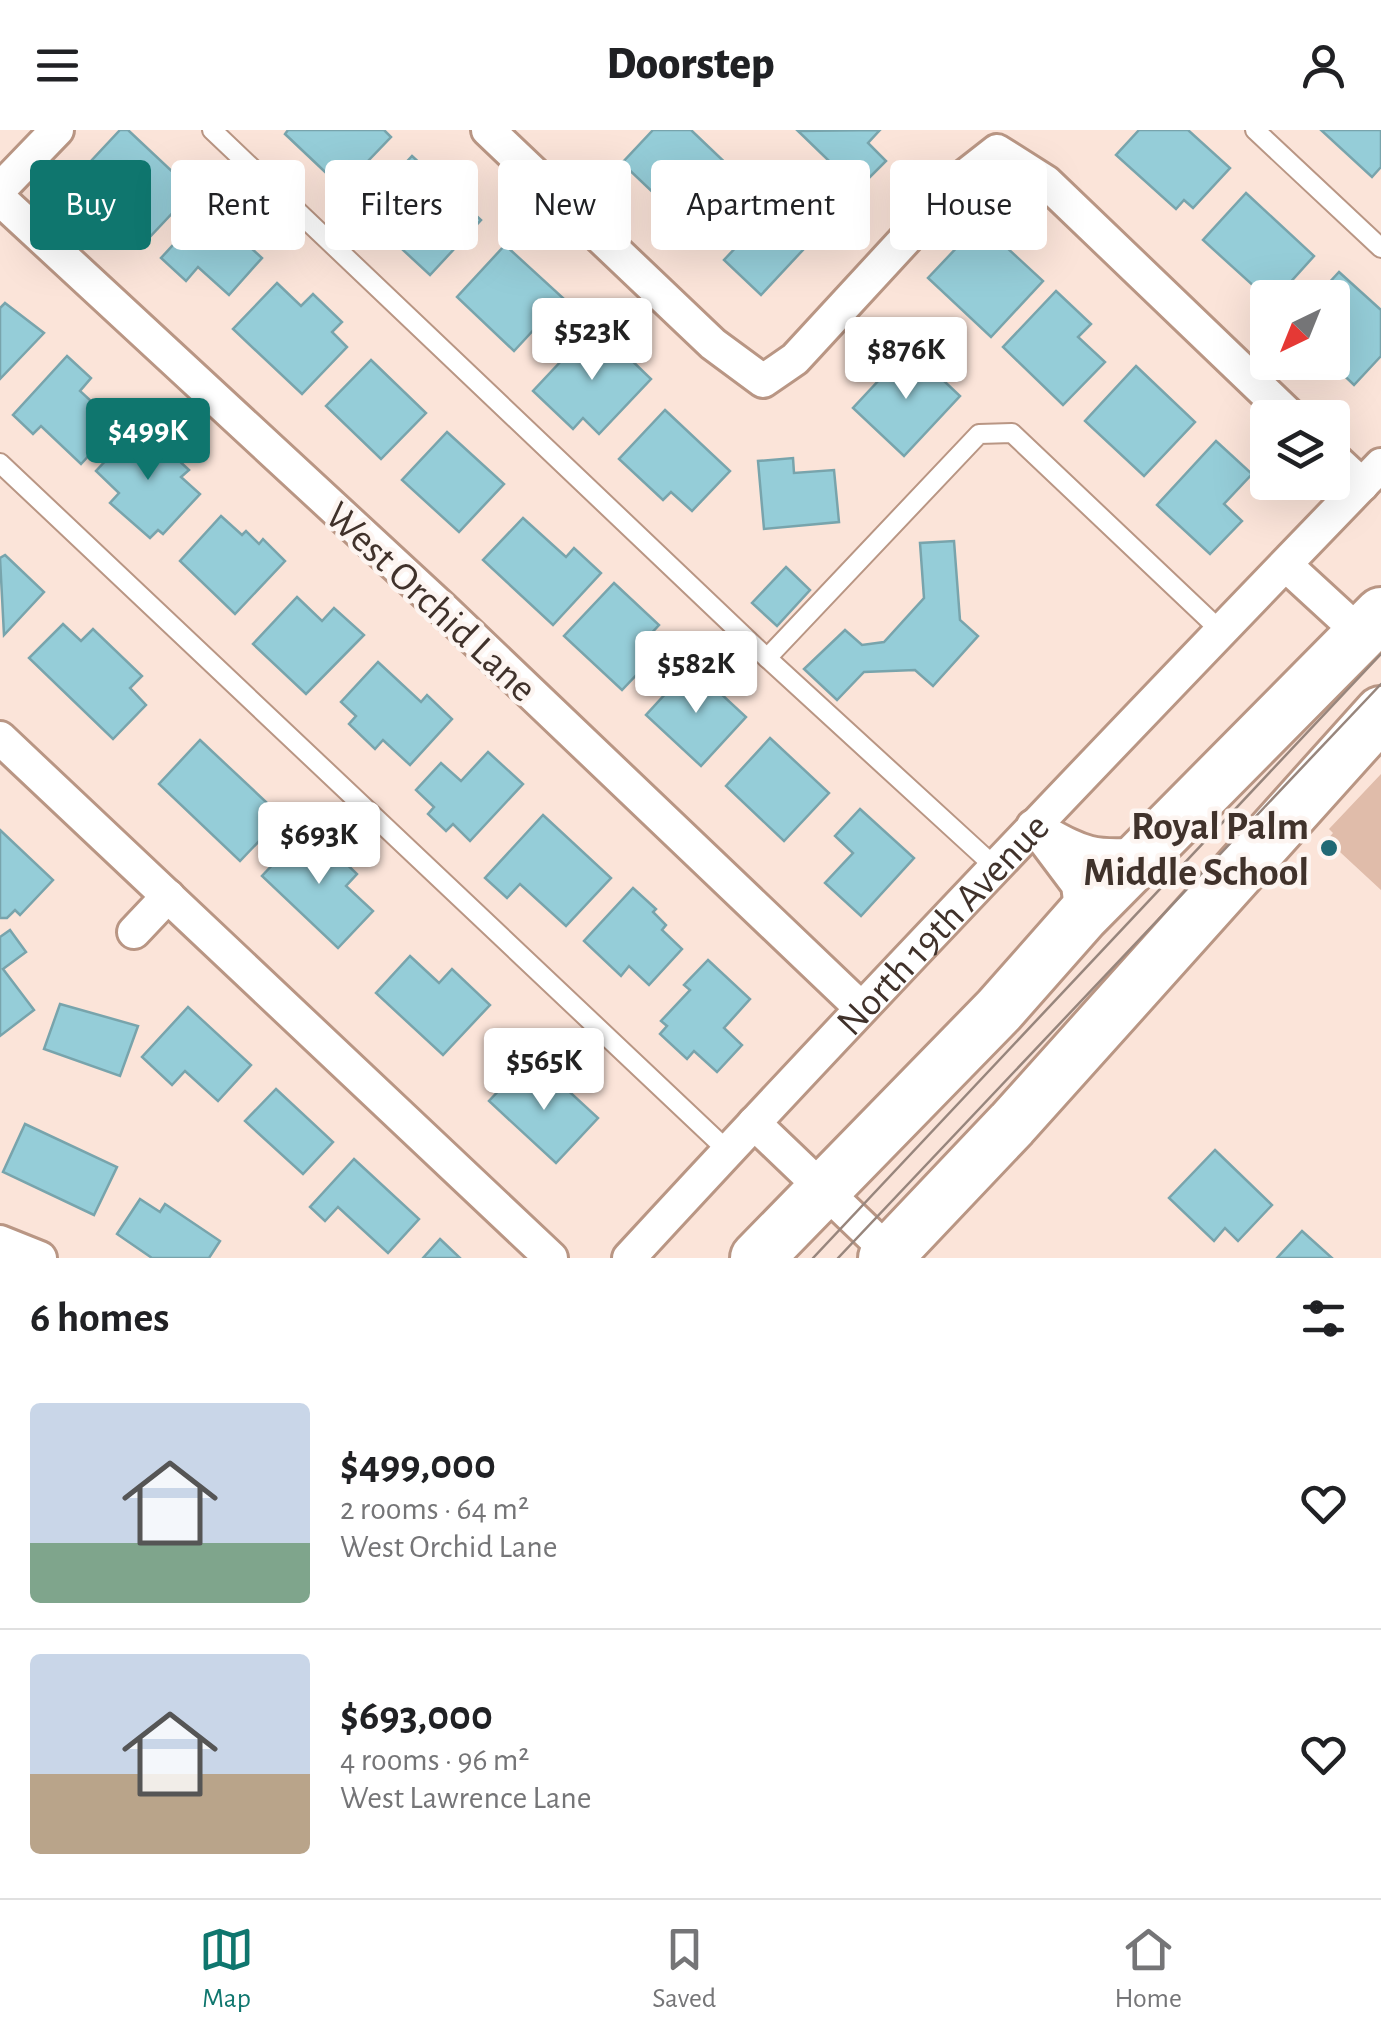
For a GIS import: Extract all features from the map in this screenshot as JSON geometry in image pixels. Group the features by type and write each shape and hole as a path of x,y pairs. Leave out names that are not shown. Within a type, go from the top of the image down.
{"main road":[{"path":"757,1258 1000,1010 1082,916 1371,625"},
{"path":"890,1256 1381,713"}],"street":[{"path":"0,189 57,130"},
{"path":"488,130 713,344 763,382 796,360 960,180 997,152 1046,182 1273,400"},
{"name":"West Orchid Lane","path":"0,199 443,609 860,1007"},
{"name":"North 19th Avenue","path":"629,1258 993,865 1288,566 1371,475"},
{"path":"1288,566 1371,625"},
{"path":"0,738 551,1258"},
{"path":"1033,826 1085,854 1101,858 1144,854"},
{"path":"1033,826 1072,876 1082,916"},
{"path":"134,932 168,896"},
{"path":"754,1123 890,1256"},
{"path":"0,1242 40,1258"}],"lane":[{"path":"212,130 767,658 993,865"},
{"path":"1255,130 1381,248"},
{"path":"767,658 980,434 1012,433 1222,633"},
{"path":"0,463 728,1151"}],"shaded area":[{"path":"1381,774 1381,890 1327,840 1333,833 1329,829"}],"building":[{"path":"120,130 128,130 171,170 171,214 151,236 151,160 92,160"},
{"path":"288,130 384,130 391,137 369,160 325,160 325,172 285,134"},
{"path":"653,130 691,130 722,160 651,160 651,191 631,172 631,160 625,160"},
{"path":"880,130 868,143 886,161 870,177 870,160 828,160 798,131"},
{"path":"1139,130 1188,130 1230,168 1193,208 1184,200 1176,209 1116,155"},
{"path":"1321,130 1381,130 1381,167 1372,177"},
{"path":"1246,193 1314,256 1292,280 1250,283 1203,240"},
{"path":"171,247 253,250 262,258 229,295 198,267 186,281 161,258"},
{"path":"403,250 453,250 430,275"},
{"path":"500,250 510,250 563,298 514,351 457,297"},
{"path":"733,250 803,250 761,295 724,260"},
{"path":"954,250 1009,250 1043,281 991,337 928,278"},
{"path":"1339,272 1348,280 1332,280"},
{"path":"1350,282 1381,310 1381,356 1354,385 1349,380"},
{"path":"277,283 301,306 313,294 342,322 332,332 347,347 302,394 233,329"},
{"path":"1056,291 1091,324 1078,337 1105,362 1063,405 1003,347"},
{"path":"5,303 44,333 0,379 0,308"},
{"path":"595,325 651,379 599,434 583,418 573,429 533,391"},
{"path":"909,348 960,396 904,456 853,408"},
{"path":"67,356 91,378 80,391 117,425 81,464 41,426 33,434 13,415"},
{"path":"371,360 426,413 381,459 326,406"},
{"path":"1136,366 1195,422 1144,476 1085,421"},
{"path":"665,410 730,471 692,511 671,492 663,500 619,459"},
{"path":"140,424 189,470 181,477 200,494 163,534 158,530 150,538 110,503 119,493 96,471"},
{"path":"447,432 504,484 459,532 402,480"},
{"path":"1216,441 1250,472 1224,504 1242,521 1210,554 1157,505"},
{"path":"793,458 794,473 834,470 839,522 764,529 758,461"},
{"path":"221,516 242,535 246,531 259,544 263,539 285,561 235,614 180,561"},
{"path":"523,518 566,557 574,548 601,573 553,625 483,560"},
{"path":"954,541 960,620 978,636 933,686 915,670 864,672 837,700 804,669 845,630 862,645 884,642 924,598 920,543"},
{"path":"5,555 44,592 4,635 0,558"},
{"path":"786,567 810,590 777,626 752,603"},
{"path":"614,583 659,625 648,637 661,649 622,690 564,636"},
{"path":"297,597 322,621 334,608 364,635 306,694 253,644"},
{"path":"63,624 81,641 93,629 142,676 130,688 146,705 113,739 29,658"},
{"path":"378,662 421,702 427,695 452,719 410,765 383,740 375,749 349,724 356,716 341,702"},
{"path":"691,666 746,717 701,766 646,715"},
{"path":"770,738 829,793 784,841 726,786"},
{"path":"200,740 282,817 240,861 159,784"},
{"path":"488,752 523,784 470,841 453,824 446,831 428,814 434,807 416,790 441,763 461,781"},
{"path":"860,809 914,858 861,916 825,883 853,853 835,836"},
{"path":"543,815 611,878 566,926 520,884 507,898 485,878"},
{"path":"308,827 357,874 346,886 373,911 338,948 262,876"},
{"path":"0,830 53,880 20,915 15,910 7,918 0,918"},
{"path":"633,888 656,909 653,912 666,925 662,930 682,949 649,985 629,966 621,976 584,941"},
{"path":"10,930 26,952 3,969 34,1010 0,1036 0,937"},
{"path":"410,956 439,983 452,969 490,1005 443,1055 376,993"},
{"path":"708,960 750,999 724,1028 742,1045 717,1072 694,1051 687,1059 660,1034 667,1026 661,1021 690,990 684,985"},
{"path":"60,1004 138,1026 120,1076 44,1049"},
{"path":"188,1007 251,1065 218,1101 185,1071 172,1085 142,1057"},
{"path":"519,1069 536,1085 548,1072 598,1118 556,1163 489,1101"},
{"path":"276,1089 333,1142 303,1174 245,1121"},
{"path":"25,1124 117,1167 94,1215 3,1172"},
{"path":"1215,1150 1272,1205 1238,1241 1225,1228 1214,1241 1169,1198"},
{"path":"354,1159 419,1219 388,1253 338,1207 325,1221 310,1207"},
{"path":"140,1199 160,1212 165,1204 220,1241 209,1258 152,1258 117,1234"},
{"path":"1302,1231 1332,1258 1277,1258"},
{"path":"440,1239 460,1258 423,1258"}],"tram line":[{"path":"813,1258 1381,654"},
{"path":"838,1258 1381,684"}],"place":[{"name":"Royal Palm Middle School","path":"1329,848"}]}
